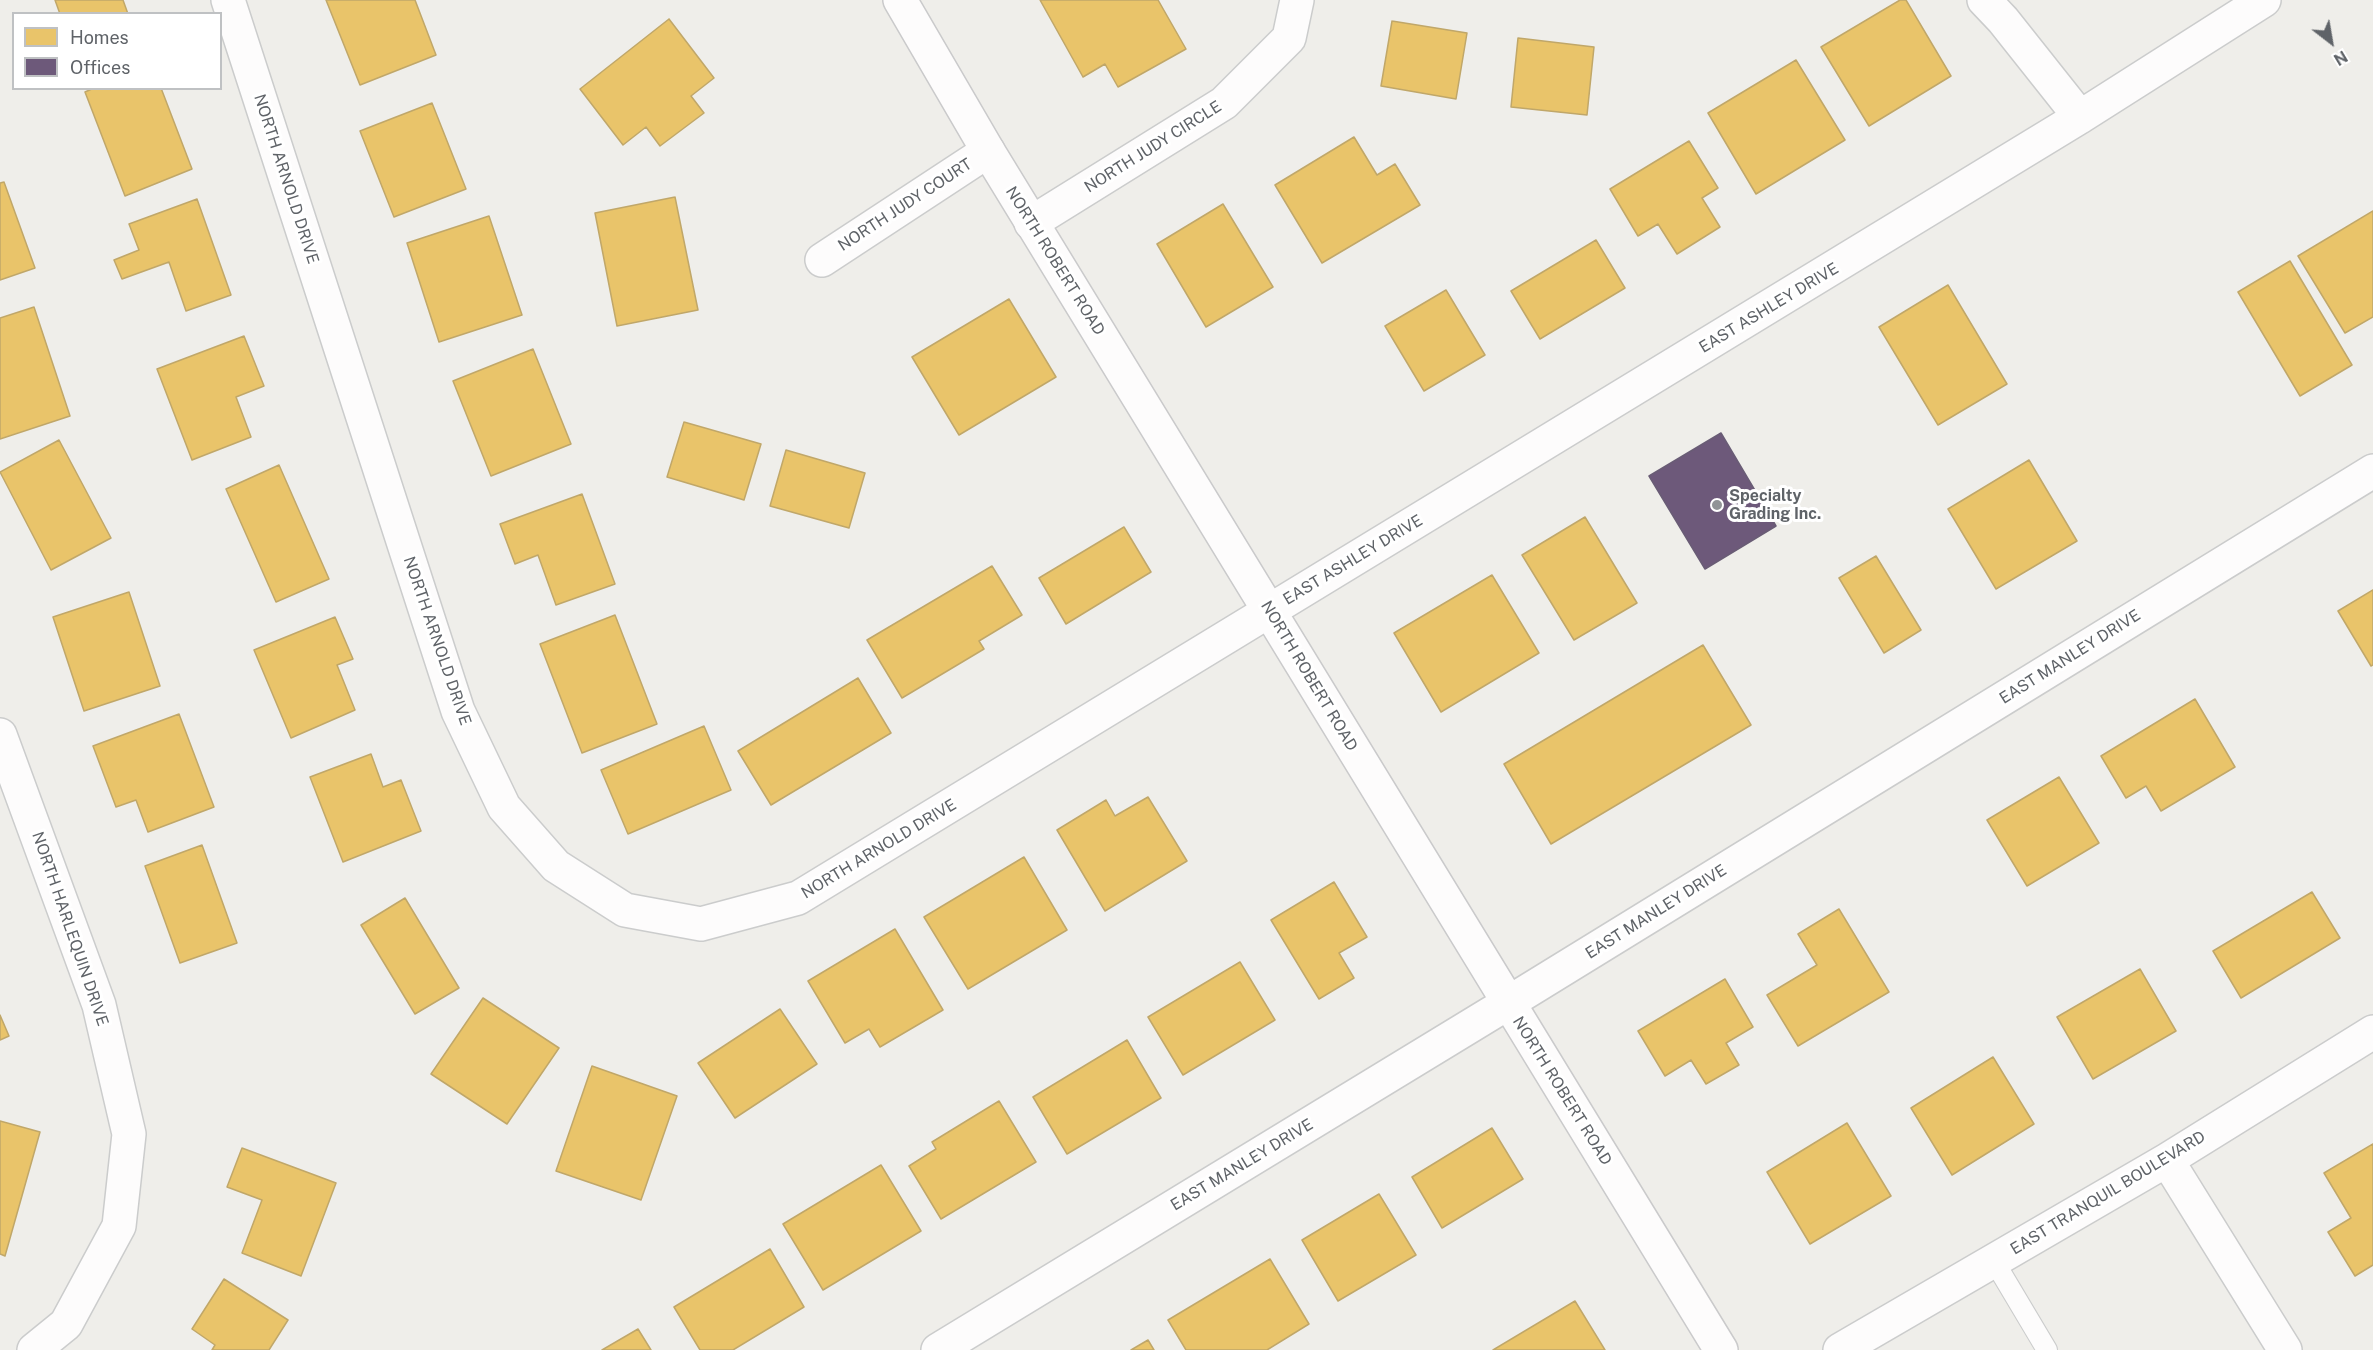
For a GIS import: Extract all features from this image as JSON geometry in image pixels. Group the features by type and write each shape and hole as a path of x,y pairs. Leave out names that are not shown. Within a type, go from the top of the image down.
{"street":[{"name":"NORTH ARNOLD DRIVE","path":"228,0 458,711 504,807 556,866 625,910 701,924 798,898 1270,611"},
{"name":"NORTH ROBERT ROAD","path":"900,0 988,151 1720,1350"},
{"name":"NORTH JUDY CIRCLE","path":"1032,223 1224,103 1289,38 1297,0"},
{"path":"1984,0 2003,20 2080,117"},
{"name":"EAST ASHLEY DRIVE","path":"1270,611 2080,117 2264,0"},
{"name":"NORTH JUDY COURT","path":"822,260 988,151"},
{"name":"EAST MANLEY DRIVE","path":"938,1350 1508,1004 2373,471"},
{"name":"NORTH HARLEQUIN DRIVE","path":"0,735 99,1005 129,1134 119,1226 66,1324 34,1350"},
{"name":"EAST TRANQUIL BOULEVARD","path":"1840,1350 2167,1160 2373,1032"},
{"path":"2167,1160 2285,1350"}],"lane":[{"path":"1994,1261 2047,1350"}],"building: Homes":[{"path":"55,0 123,0 127,12 59,12"},
{"path":"326,0 415,0 436,55 360,85"},
{"path":"1040,0 1158,0 1186,49 1118,87 1105,64 1083,77"},
{"path":"1900,0 1906,0 1951,76 1869,126 1821,47"},
{"path":"669,19 714,78 691,96 704,113 660,146 646,127 623,145 580,89"},
{"path":"1392,21 1467,33 1456,99 1381,86"},
{"path":"1518,38 1594,47 1587,115 1511,107"},
{"path":"1796,60 1845,140 1756,194 1708,113"},
{"path":"90,90 162,90 192,169 125,196 85,92"},
{"path":"432,103 466,189 394,217 360,131"},
{"path":"1354,137 1377,175 1395,164 1420,205 1322,263 1275,185"},
{"path":"1689,141 1718,188 1702,198 1720,227 1677,254 1658,224 1638,236 1610,189"},
{"path":"4,182 35,268 0,280 0,183"},
{"path":"675,197 698,310 617,326 595,213"},
{"path":"197,199 231,295 186,311 169,262 122,279 114,260 139,250 129,224"},
{"path":"1223,204 1273,287 1206,327 1157,244"},
{"path":"2373,211 2373,317 2345,333 2298,256"},
{"path":"489,216 522,315 439,342 407,243"},
{"path":"1596,240 1625,288 1540,339 1511,291"},
{"path":"2290,261 2352,365 2300,396 2238,292"},
{"path":"1948,285 2007,384 1938,425 1879,327"},
{"path":"1446,290 1485,355 1424,391 1385,326"},
{"path":"1009,299 1056,377 959,435 912,357"},
{"path":"34,307 70,416 0,439 0,318"},
{"path":"244,336 264,386 236,397 251,437 192,460 157,369"},
{"path":"533,349 571,444 491,476 453,381"},
{"path":"684,422 761,444 744,500 667,477"},
{"path":"59,440 111,538 51,570 0,472"},
{"path":"786,450 865,473 849,528 770,506"},
{"path":"2029,460 2077,541 1996,589 1948,509"},
{"path":"279,465 329,579 276,602 226,489"},
{"path":"582,494 615,584 556,605 538,555 515,564 500,524"},
{"path":"1585,517 1637,603 1574,640 1522,555"},
{"path":"1124,527 1151,572 1066,624 1039,578"},
{"path":"1876,556 1921,630 1884,653 1839,578"},
{"path":"992,566 1022,615 979,641 984,649 902,698 867,640"},
{"path":"1492,575 1539,653 1441,712 1394,633"},
{"path":"2373,590 2373,665 2371,666 2338,611"},
{"path":"129,592 160,686 84,711 53,617"},
{"path":"615,615 657,724 582,753 540,644"},
{"path":"335,617 353,659 337,665 355,710 291,738 254,650"},
{"path":"1703,645 1751,725 1551,844 1504,764"},
{"path":"858,678 891,733 771,805 738,751"},
{"path":"2195,699 2235,767 2161,811 2146,786 2126,798 2101,756"},
{"path":"179,714 214,807 148,832 136,800 116,807 93,746"},
{"path":"704,726 731,790 628,834 601,770"},
{"path":"371,754 383,787 401,780 421,831 343,862 310,777"},
{"path":"2059,777 2099,843 2027,886 1987,820"},
{"path":"1148,797 1187,861 1105,911 1057,830 1106,800 1115,816"},
{"path":"202,845 237,943 180,963 145,866"},
{"path":"1024,857 1067,930 968,989 924,917"},
{"path":"1334,882 1367,937 1339,953 1354,978 1319,999 1271,920"},
{"path":"2312,892 2340,938 2241,998 2213,951"},
{"path":"405,898 459,988 415,1014 361,925"},
{"path":"1839,909 1889,992 1798,1046 1767,995 1817,965 1798,934"},
{"path":"895,929 943,1010 880,1047 869,1029 845,1043 808,981"},
{"path":"1240,962 1275,1020 1183,1075 1148,1017"},
{"path":"2140,969 2176,1031 2093,1079 2057,1017"},
{"path":"1725,979 1753,1027 1726,1043 1739,1065 1706,1084 1691,1060 1665,1076 1638,1031"},
{"path":"483,998 559,1048 507,1124 431,1074"},
{"path":"780,1009 817,1064 735,1118 698,1063"},
{"path":"0,1015 9,1036 0,1040"},
{"path":"1127,1040 1161,1098 1067,1154 1033,1097"},
{"path":"1993,1057 2034,1124 1952,1175 1911,1108"},
{"path":"592,1066 677,1096 641,1200 556,1171"},
{"path":"999,1101 1036,1162 941,1219 909,1166 936,1149 932,1142"},
{"path":"0,1121 40,1132 5,1256 0,1254"},
{"path":"1847,1123 1891,1196 1810,1244 1767,1172"},
{"path":"1492,1128 1523,1179 1442,1228 1412,1177"},
{"path":"2373,1144 2373,1265 2355,1276 2328,1232 2351,1218 2324,1173"},
{"path":"242,1148 336,1183 301,1276 242,1253 262,1200 227,1187"},
{"path":"881,1165 921,1231 823,1290 783,1224"},
{"path":"1379,1194 1416,1255 1338,1301 1302,1240"},
{"path":"770,1249 804,1307 733,1350 700,1350 674,1307"},
{"path":"1270,1259 1309,1324 1267,1350 1186,1350 1168,1320"},
{"path":"224,1279 288,1320 269,1350 212,1350 215,1345 192,1329"},
{"path":"1575,1301 1605,1350 1493,1350"},
{"path":"638,1329 651,1350 602,1350"},
{"path":"1148,1340 1154,1350 1131,1350"}],"building: Offices":[{"path":"1721,433 1776,526 1705,569 1649,476"}],"place":[{"name":"Specialty Grading Inc.","path":"1717,505"}]}
